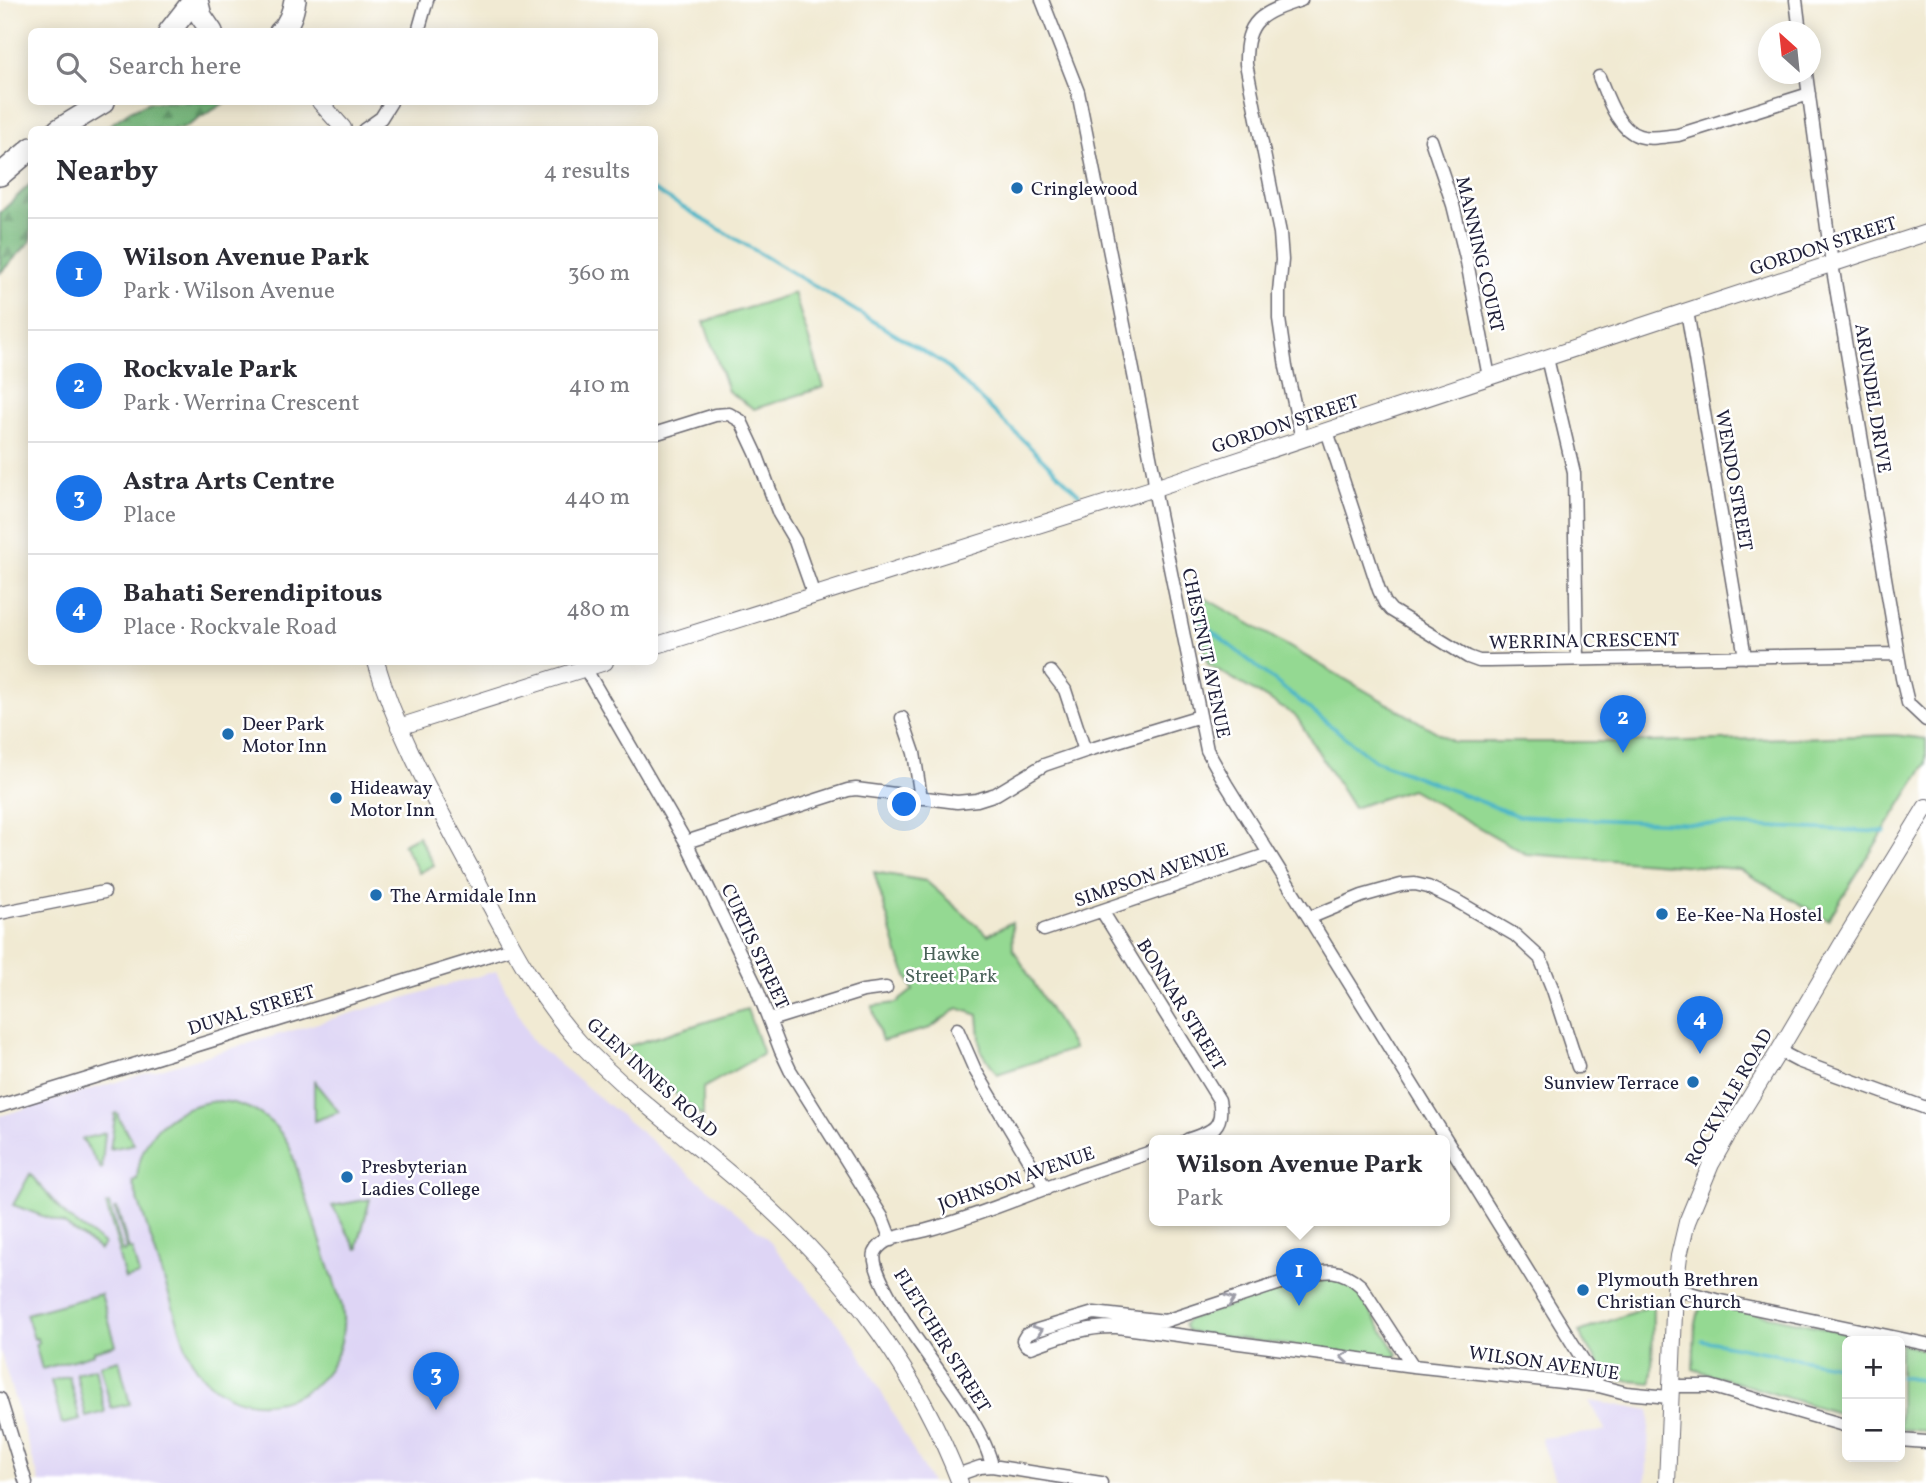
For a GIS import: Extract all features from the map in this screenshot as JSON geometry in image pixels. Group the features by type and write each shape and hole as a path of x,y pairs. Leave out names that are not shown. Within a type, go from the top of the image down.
{"highway":[{"path":"172,28 195,0"},
{"path":"195,0 209,28"},
{"path":"56,126 79,105"},
{"path":"65,126 99,105"},
{"path":"0,175 28,151"}],"street":[{"path":"419,28 427,0"},
{"name":"CHESTNUT AVENUE","path":"1042,0 1078,92 1208,750 1269,854 1443,1135"},
{"path":"1301,0 1268,12 1251,29 1245,44 1246,64 1280,233 1282,261 1279,319 1286,367 1302,439"},
{"path":"1796,0 1799,21"},
{"path":"1599,77 1621,123 1638,136 1678,135 1809,93"},
{"name":"ARUNDEL DRIVE","path":"1808,84 1832,264 1898,654 1908,703 1926,720"},
{"path":"323,105 341,126"},
{"path":"332,105 342,126"},
{"path":"370,126 381,118 389,105"},
{"name":"MANNING COURT","path":"1431,140 1453,205 1467,262 1489,377"},
{"name":"GORDON STREET","path":"658,645 1155,488 1926,233"},
{"name":"WENDO STREET","path":"1687,311 1745,657"},
{"path":"1547,358 1574,473 1577,659"},
{"path":"658,433 715,415 729,414 741,421 779,514 795,541 814,594"},
{"name":"WERRINA CRESCENT","path":"1327,431 1385,603 1391,610 1468,657 1479,661 1898,654"},
{"name":"GLEN INNES ROAD","path":"377,665 399,727 512,948 556,1015 608,1070 766,1205 828,1268 861,1308 903,1369 938,1434 958,1479"},
{"path":"399,727 594,665"},
{"name":"CURTIS STREET","path":"584,668 686,842 755,984 790,1070 882,1217 891,1240"},
{"path":"1051,672 1065,690 1085,751"},
{"path":"686,842 849,790 957,802 977,800 996,794 1044,765 1200,716"},
{"path":"902,718 914,753 921,798"},
{"name":"ROCKVALE ROAD","path":"1667,1483 1675,1289 1687,1222 1711,1164 1732,1127 1926,807"},
{"name":"SIMPSON AVENUE","path":"1044,930 1269,854"},
{"path":"1309,918 1362,896 1401,885 1428,887 1455,900 1515,935 1540,958 1578,1067"},
{"path":"0,913 104,892"},
{"name":"BONNAR STREET","path":"1102,911 1219,1100 1221,1120 1214,1129 1199,1135"},
{"name":"DUVAL STREET","path":"0,1106 512,948"},
{"path":"770,1020 863,991 886,988"},
{"path":"957,1029 975,1070 1046,1189"},
{"path":"1779,1051 1798,1061 1926,1108"},
{"name":"CHESTNUT AVENUE","path":"1450,1146 1599,1386"},
{"name":"JOHNSON AVENUE","path":"891,1240 1026,1198 1149,1153"},
{"name":"FLETCHER STREET","path":"891,1240 881,1246 875,1255 879,1275 904,1321 968,1415 987,1448 992,1466"},
{"name":"WILSON AVENUE","path":"1165,1327 1302,1276 1336,1271 1352,1278 1361,1286 1413,1366"},
{"path":"1675,1289 1926,1344"},
{"name":"WILSON AVENUE","path":"1068,1327 1097,1326 1118,1321 1413,1366 1599,1386 1626,1393 1670,1392 1710,1386 1842,1425"},
{"path":"0,1399 26,1483"},
{"path":"1905,1441 1926,1443"},
{"path":"958,1479 980,1467 992,1466 1101,1483"}],"shaded area":[{"name":"Presbyterian Ladies College","path":"496,971 532,1041 766,1237 856,1346 931,1483 40,1483 0,1351 0,1116"},
{"path":"1589,1401 1650,1410 1646,1483 1556,1483 1541,1438 1606,1431"}],"green space":[{"path":"143,105 221,105 187,126 108,126"},
{"path":"28,186 28,244 0,273 0,213"},
{"path":"794,293 824,387 754,409 728,391 704,322"},
{"path":"1193,591 1454,742 1651,742 1895,735 1926,739 1926,764 1828,920 1739,869 1526,854 1411,789 1353,808 1296,716 1208,664"},
{"path":"418,836 434,865 419,873 403,844"},
{"name":"Hawke Street Park","path":"874,872 926,881 988,935 1012,922 1013,949 1074,1049 997,1074 981,1050 978,1015 958,1008 930,1028 882,1041 872,1006 896,1003 913,990 900,960"},
{"path":"747,1009 763,1054 703,1088 703,1117 622,1048"},
{"path":"314,1080 339,1112 314,1121"},
{"path":"220,1101 242,1105 260,1114 269,1120 289,1145 342,1306 341,1341 329,1369 309,1389 283,1400 255,1403 228,1395 204,1377 186,1347 132,1181 137,1179 145,1147 162,1124 188,1108"},
{"path":"116,1113 134,1144 110,1149 114,1114"},
{"path":"105,1133 103,1167 101,1169 82,1139"},
{"path":"30,1174 68,1218 104,1244 100,1250 64,1224 13,1205"},
{"path":"370,1199 359,1248 357,1249 332,1206"},
{"path":"109,1204 123,1252 127,1250 115,1209 117,1208 139,1275 125,1279 106,1205"},
{"path":"1323,1275 1351,1281 1398,1354 1393,1359 1189,1332 1184,1325 1188,1319"},
{"path":"101,1294 116,1345 42,1369 35,1344 38,1343 37,1338 34,1339 26,1314"},
{"path":"1701,1301 1862,1336 1842,1336 1842,1414 1693,1369 1695,1328"},
{"path":"1653,1305 1652,1383 1618,1380 1606,1376 1579,1332"},
{"path":"1905,1345 1926,1350 1926,1431 1905,1429"},
{"path":"119,1360 130,1404 111,1408 100,1365"},
{"path":"95,1368 105,1412 86,1417 76,1373"},
{"path":"69,1376 80,1420 62,1424 51,1381"}],"waterway":[{"path":"658,192 943,363 1079,494"},
{"path":"1203,624 1374,760 1518,816 1885,832"},
{"path":"1702,1340 1842,1367"},
{"path":"1905,1378 1926,1381"}],"place":[{"name":"Cringlewood","path":"1017,188"},
{"name":"Deer Park Motor Inn","path":"228,734"},
{"name":"Rockvale Park","path":"1623,753"},
{"name":"Hideaway Motor Inn","path":"336,798"},
{"name":"The Armidale Inn","path":"376,895"},
{"name":"Ee-Kee-Na Hostel","path":"1662,914"},
{"name":"Bahati Serendipitous","path":"1700,1054"},
{"name":"Sunview Terrace","path":"1693,1082"},
{"name":"Presbyterian Ladies College","path":"347,1177"},
{"name":"Plymouth Brethren Christian Church","path":"1583,1290"},
{"name":"Wilson Avenue Park","path":"1299,1306"},
{"name":"Astra Arts Centre","path":"436,1410"}]}
